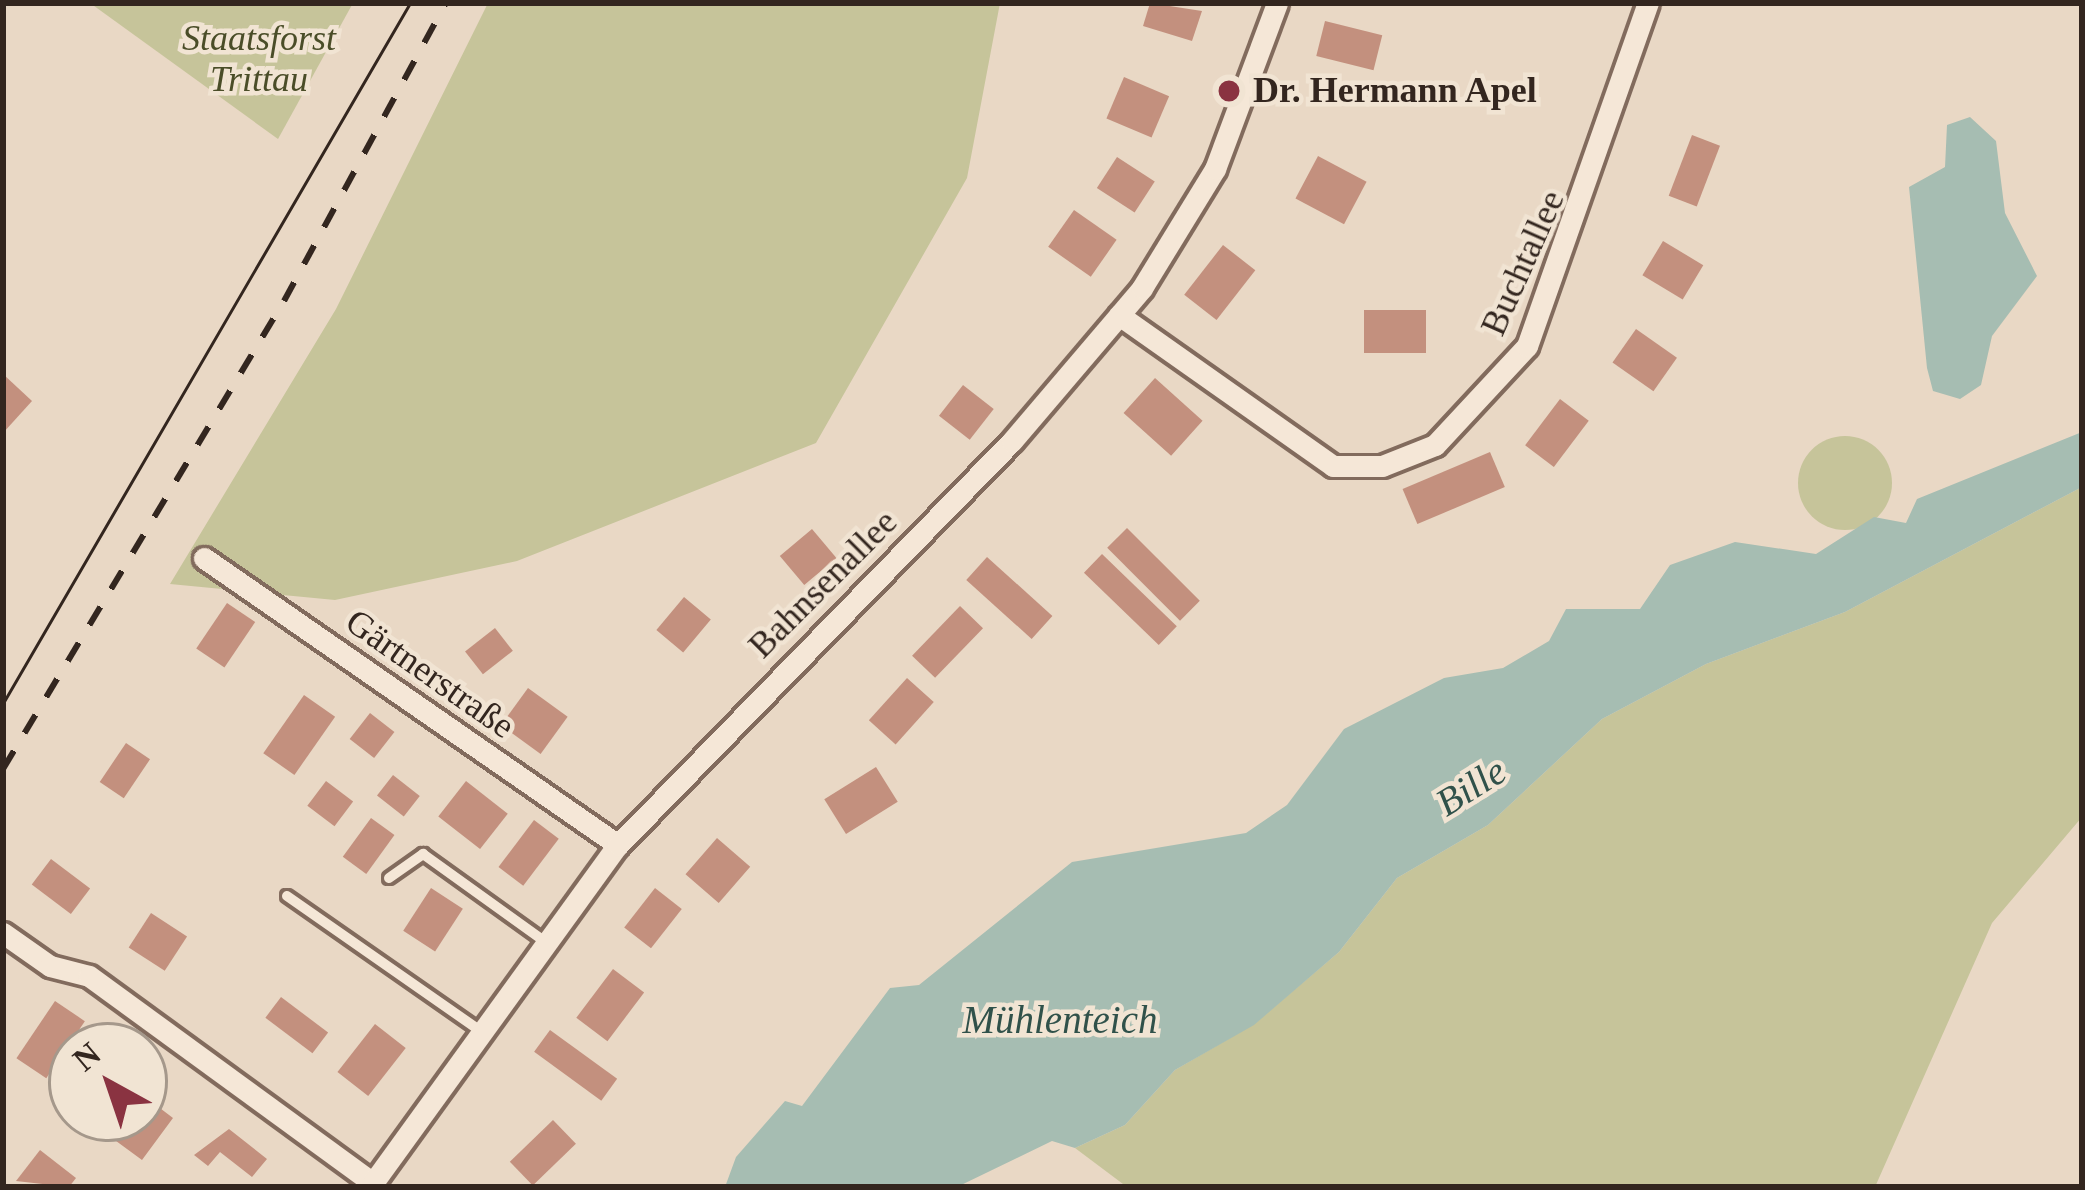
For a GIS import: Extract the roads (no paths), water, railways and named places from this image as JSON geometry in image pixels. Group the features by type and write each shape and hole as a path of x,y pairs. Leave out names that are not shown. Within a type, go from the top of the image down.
{"street":[{"name":"Bahnsenallee","path":"371,1185 618,845 1012,441 1119,315 1215,169 1277,3"},
{"name":"Buchtallee","path":"1119,315 1333,466 1382,466 1435,445 1527,346 1648,3"},
{"name":"Gärtnerstraße","path":"204,558 618,845"},
{"path":"3,933 50,966 89,976 371,1185"}],"lane":[{"path":"389,878 423,854 547,943"},
{"path":"287,896 482,1032"}],"water":[{"path":"1970,117 1996,141 2005,213 2037,276 1992,336 1981,385 1960,399 1933,391 1927,368 1909,187 1945,167 1947,125"},
{"name":"Mühlenteich","path":"2082,432 2082,487 1845,612 1706,664 1602,719 1488,825 1397,878 1339,952 1254,1025 1175,1070 1125,1125 1075,1148 1052,1141 957,1187 725,1187 736,1157 785,1101 802,1106 890,988 919,985 1072,862 1246,833 1287,805 1344,729 1444,678 1503,668 1549,641 1566,609 1640,609 1670,565 1735,542 1816,554 1874,517 1906,523 1917,499"}],"tram line":[{"path":"3,703 410,3"}],"railway":[{"path":"3,769 284,301 446,3"}],"place":[{"name":"Dr. Hermann Apel","path":"1229,91"}],"park label":[{"name":"Staatsforst Trittau","path":"259,58"}],"water label":[{"name":"Bille","path":"1471,787"}]}
